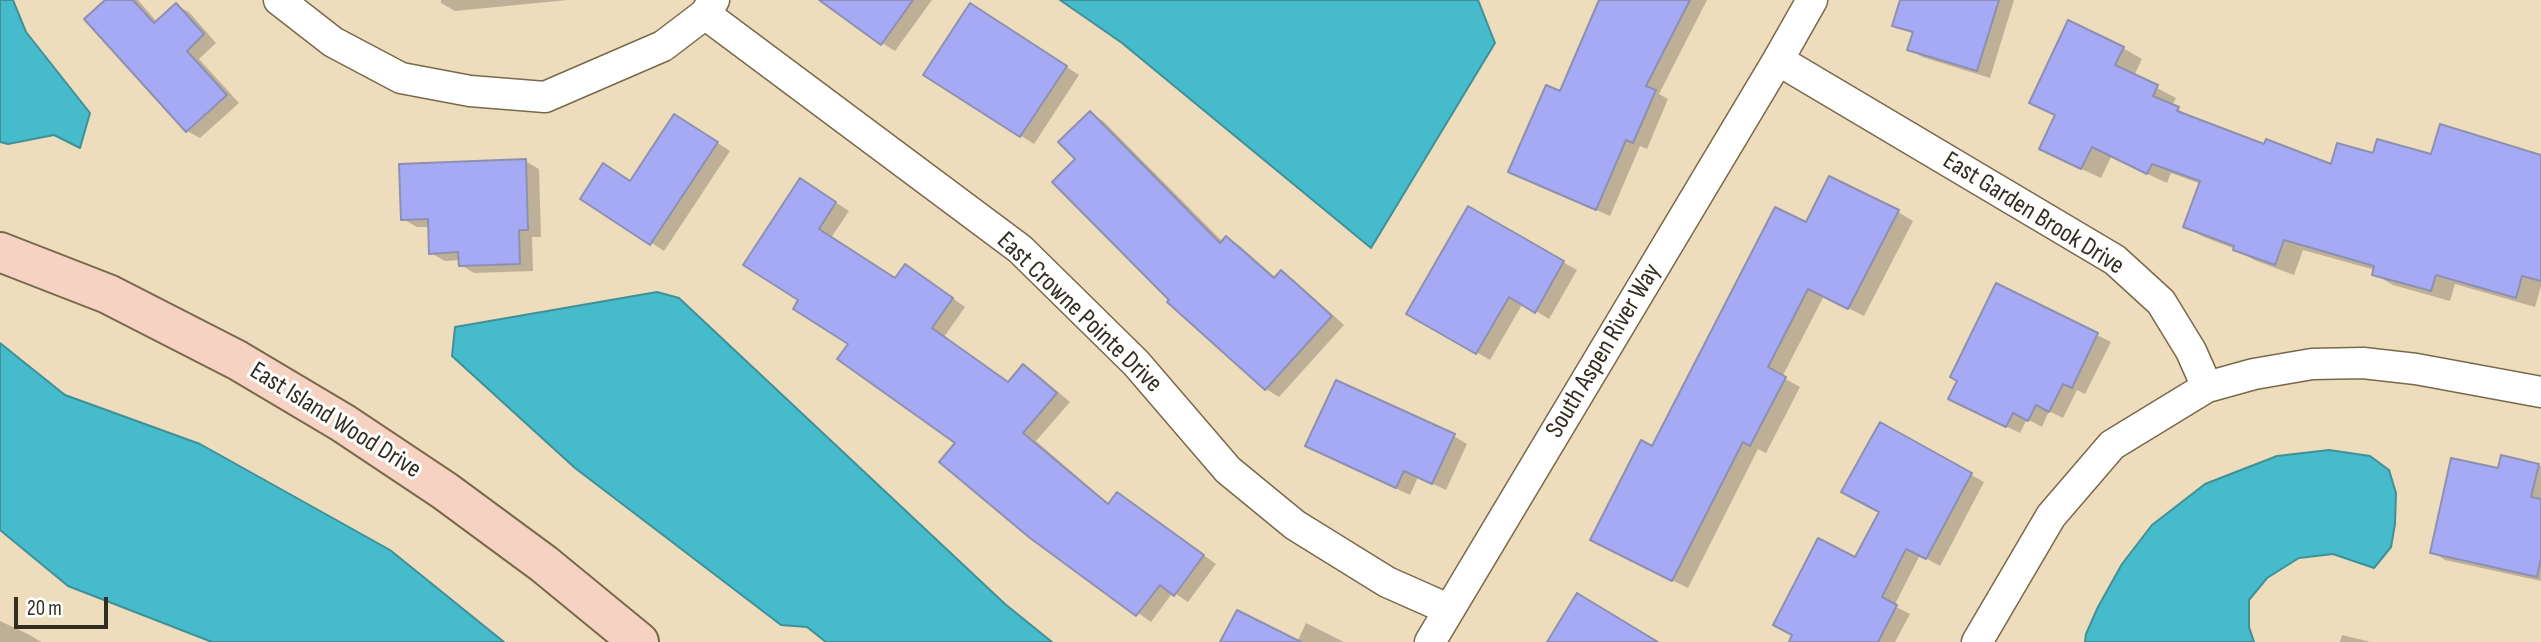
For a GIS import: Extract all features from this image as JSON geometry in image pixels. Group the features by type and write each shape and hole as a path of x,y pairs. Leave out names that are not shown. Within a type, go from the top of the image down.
{"street":[{"path":"279,0 333,42 401,78 470,91 545,97 663,46 710,7"},
{"name":"South Aspen River Way","path":"1430,642 1812,0"},
{"name":"East Crowne Pointe Drive","path":"710,7 1020,249 1136,363 1228,470 1295,525 1387,582 1448,609"},
{"name":"East Garden Brook Drive","path":"1778,60 2115,260 2161,302 2191,351 2207,387"},
{"name":"East Island Wood Drive","path":"0,251 108,294 237,360 343,423 456,499 544,564 639,642"},
{"path":"1977,642 2051,516 2112,445 2207,387 2254,374 2312,363 2363,363 2416,369 2541,392"}],"water":[{"path":"0,0 13,0 26,32 90,113 80,148 54,135 8,144 0,142"},
{"path":"1060,0 1478,0 1495,43 1371,248 1122,43"},
{"path":"657,292 679,298 1005,604 1052,642 826,642 807,627 781,625 575,468 452,356 455,327"},
{"path":"0,343 65,395 200,444 390,550 504,642 212,642 68,586 0,530"},
{"path":"2329,450 2370,456 2389,470 2396,493 2395,524 2391,547 2374,568 2333,554 2299,558 2267,578 2249,600 2249,627 2254,642 2085,642 2098,607 2122,564 2152,525 2205,484 2277,456"}],"building":[{"path":"105,0 133,0 154,23 176,3 204,34 187,51 227,95 186,132 84,19"},
{"path":"819,0 913,0 881,45"},
{"path":"1599,0 1690,0 1646,86 1656,90 1633,143 1626,140 1596,210 1508,172 1546,85 1560,91"},
{"path":"1900,0 1999,0 1977,71 1907,50 1913,32 1892,26"},
{"path":"970,3 1067,66 1020,137 923,75"},
{"path":"2068,20 2124,47 2115,65 2158,85 2153,96 2179,107 2177,111 2264,144 2266,139 2331,164 2337,143 2373,153 2377,139 2431,154 2440,124 2541,155 2541,281 2522,276 2516,298 2436,275 2431,291 2372,275 2374,266 2284,240 2275,265 2233,250 2234,246 2183,227 2200,181 2152,164 2147,174 2092,147 2081,169 2039,149 2055,115 2029,103"},
{"path":"1090,111 1220,243 1226,236 1274,278 1281,270 1332,316 1265,390 1167,302 1169,300 1052,182 1075,159 1058,142"},
{"path":"674,114 718,142 650,245 580,199 603,163 630,181"},
{"path":"526,159 528,230 519,230 520,264 459,266 458,252 429,254 428,219 401,220 399,164"},
{"path":"1829,176 1899,210 1848,309 1808,289 1768,367 1786,377 1750,446 1743,442 1672,581 1590,540 1641,440 1652,446 1775,207 1806,222"},
{"path":"800,178 836,202 819,229 895,278 905,264 953,298 932,328 1008,382 1023,364 1057,393 1023,433 1108,504 1117,492 1204,555 1174,596 1160,585 1136,616 1030,538 939,462 955,443 837,359 848,344 793,309 798,300 743,265"},
{"path":"1468,206 1564,261 1535,313 1509,297 1476,354 1406,314"},
{"path":"1996,283 2098,333 2072,388 2063,384 2049,412 2036,405 2028,421 2013,413 2006,427 1948,399 1957,381 1950,377"},
{"path":"1336,380 1455,434 1432,484 1404,471 1396,488 1305,446"},
{"path":"1880,422 1972,473 1926,559 1906,549 1882,597 1897,605 1878,642 1789,642 1792,635 1773,625 1818,538 1855,557 1879,512 1841,492"},
{"path":"2501,455 2539,464 2531,497 2541,499 2541,558 2537,577 2430,553 2451,458 2498,468"},
{"path":"1577,593 1658,642 1547,642"},
{"path":"1237,610 1301,642 1220,642"}]}
